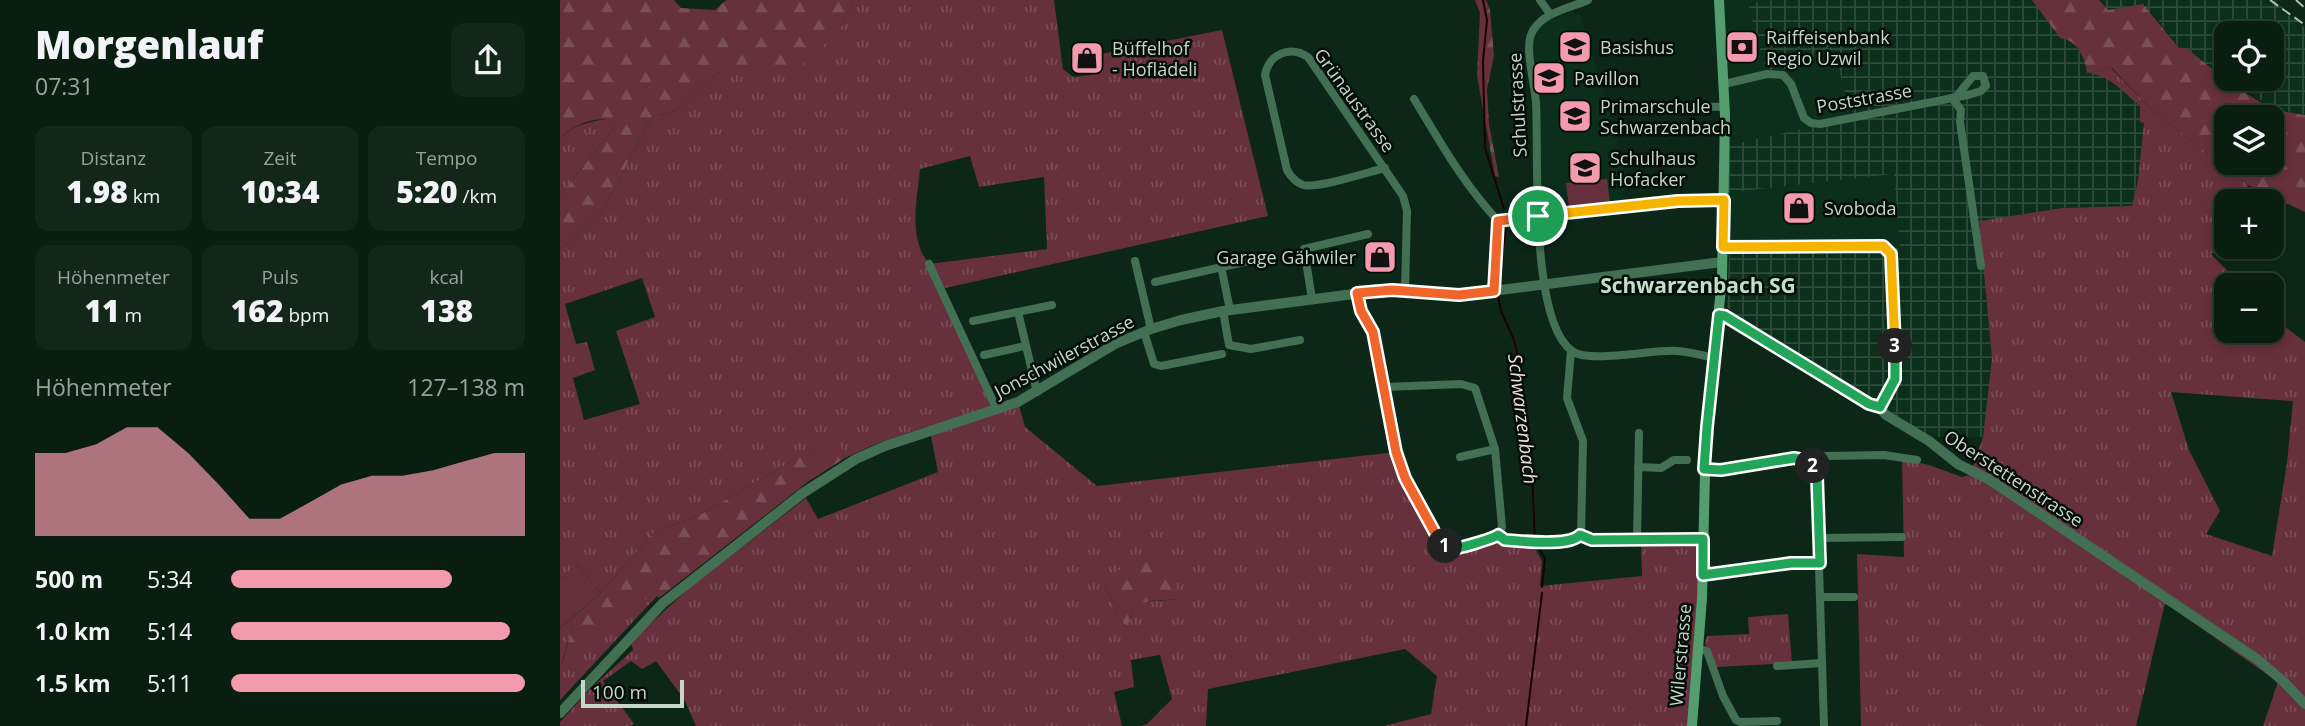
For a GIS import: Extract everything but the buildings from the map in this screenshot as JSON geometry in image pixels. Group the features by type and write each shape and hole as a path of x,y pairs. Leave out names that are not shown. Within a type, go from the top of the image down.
{"main road":[{"name":"Wilerstrasse","path":"1692,726 1703,575 1704,469 1723,247 1725,107 1719,0"}],"street":[{"path":"1540,0 1550,14 1588,0"},
{"name":"Schulstrasse","path":"1550,14 1537,25 1530,41 1536,103 1538,216 1545,285 1556,328 1571,351"},
{"name":"Grünaustrasse","path":"1385,168 1314,185 1299,183 1292,178 1287,170 1265,75 1267,65 1272,59 1281,53 1292,51 1308,57 1385,168 1406,203 1405,291"},
{"name":"Poststrasse","path":"1724,84 1767,74 1783,75 1791,84 1804,118 1815,124 1954,97 1961,110 1960,122 1981,266"},
{"path":"1414,99 1451,163 1477,199 1498,221 1494,291"},
{"path":"1677,106 1725,107"},
{"path":"1498,221 1678,201 1724,200"},
{"path":"1312,299 1304,249 1368,234"},
{"path":"1723,247 1887,247 1891,254 1896,368 1894,382 1880,407"},
{"path":"1155,282 1258,259"},
{"path":"1135,261 1154,364 1161,366 1222,354"},
{"name":"Jonschwilerstrasse","path":"560,713 663,603 817,483 856,458 885,446 997,410 1037,392 1115,344 1147,330 1194,316 1357,293 1405,291 1441,295 1494,291 1722,262"},
{"path":"929,264 997,410"},
{"path":"1221,266 1229,345 1251,349 1300,340"},
{"path":"1357,293 1361,311 1373,332 1385,387 1390,433 1396,452 1405,478 1440,542 1446,547 1455,548 1478,540 1493,539 1502,527 1495,449 1479,398 1472,387 1461,384 1385,387"},
{"path":"973,321 1052,305"},
{"path":"1018,312 1037,392"},
{"name":"Oberstettenstrasse","path":"1719,315 1725,316 1869,404 1880,407 1886,415 1928,441 1951,460 1990,480 2257,659 2305,704"},
{"path":"984,355 1025,346"},
{"path":"1580,535 1583,441 1567,398 1571,351 1605,356 1678,351 1714,358"},
{"path":"1637,540 1639,433"},
{"path":"1460,457 1495,449"},
{"path":"1812,465 1826,456 1884,455 1917,460"},
{"path":"1704,469 1721,470 1794,458 1805,460 1812,465 1817,476 1824,726"},
{"path":"1638,467 1661,468 1674,460 1687,460"},
{"path":"1498,535 1505,540 1571,541 1580,535"},
{"path":"1580,535 1592,540 1703,539"},
{"path":"1819,538 1902,537"},
{"path":"1703,575 1791,563 1820,563"},
{"path":"1821,597 1854,597"},
{"path":"1698,649 1707,651 1723,696 1743,723 1777,721"},
{"path":"1777,666 1822,663"}],"shaded area":[{"path":"1719,0 1766,0 1749,4 1835,54 1852,118 1725,146"},
{"path":"1766,0 2032,0 2085,57 2096,74 2110,80 2140,106 2140,122 2144,123 2138,180 2132,206 2061,208 1979,222 1992,358 1983,437 1928,437 1737,318 1727,307 1729,251 1900,248 1894,174 1724,193 1725,146 1852,118 1835,55 1767,74 1748,5"},
{"path":"2099,0 2275,0 2305,28 2305,115 2284,111 2284,105 2269,105 2246,91 2284,91 2284,21 2214,21 2214,70 2179,48 2152,12 2108,10"},
{"name":"Primarschule Schwarzenbach","path":"1573,11 1575,14 1580,13 1623,157 1624,205 1569,212 1540,212 1540,104 1533,44 1541,25 1549,19 1556,19"},
{"path":"1895,174 1900,248 1723,247 1724,193"}],"green space":[{"path":"560,0 674,0 681,8 715,10 726,0 853,0 841,27 814,56 790,72 719,72 675,111 651,118 605,207 560,250 560,195 614,128 615,122 601,119 586,122 560,138"},
{"path":"853,0 1054,0 1063,69 1073,77 1091,75 1091,56 1222,30 1268,216 941,289 995,404 1018,402 1025,427 1097,486 1396,452 1446,547 1489,542 1532,543 1542,561 1540,586 1642,576 1641,542 1696,541 1699,545 1698,587 1688,726 1384,726 1431,714 1437,676 1405,649 1208,689 1206,726 1141,726 1147,724 1172,699 1160,655 1131,660 1134,687 1114,692 1122,726 696,726 684,699 656,661 642,669 631,661 603,681 634,724 560,726 560,722 592,687 633,650 631,642 687,590 806,498 818,519 938,472 929,426 878,443 845,458 840,445 797,458 703,513 652,534 601,593 577,565 560,579 560,250 605,207 651,118 675,111 719,72 790,72 841,27","holes":["970,156 979,187 1044,177 1047,249 929,264 922,254 916,231 920,169","642,278 655,317 616,331 640,404 584,420 573,378 595,370 587,342 576,344 565,304","1103,579 1179,599 1143,602 1134,607 1127,628 1119,617"]},
{"path":"1475,0 1486,0 1490,10 1494,56 1487,89 1489,124 1499,177 1495,176 1477,76 1480,13"},
{"path":"2032,0 2099,0 2108,10 2143,4 2179,48 2187,48 2214,70 2214,91 2243,91 2267,105 2214,105 2214,158 2152,110 2112,68 2087,73 2079,50 2066,39 2060,38"},
{"path":"2111,68 2152,110 2214,158 2214,175 2235,175 2248,185 2247,189 2214,189 2214,252 2211,254 2229,273 2214,273 2214,343 2284,343 2284,326 2305,342 2305,726 2263,726 2278,682 2165,603 2136,726 1861,726 1857,554 1904,557 1902,459 1962,477 1970,475 1983,437 1992,358 1979,221 2062,208 2132,206 2138,180 2144,123 2140,122 2140,106 2122,90 2095,74 2087,73","holes":["2171,392 2293,401 2287,463 2272,556 2206,534 2220,511 2189,450"]},
{"path":"2284,111 2305,115 2305,212 2284,202 2284,189 2256,189 2235,175 2284,175"},
{"path":"608,119 616,122 614,128 560,195 560,138 582,124"},
{"path":"1607,179 1610,203 1569,208 1566,183"},
{"path":"840,444 845,458 809,481 659,598 657,596 644,599 618,614 562,665 572,627 571,619 601,593 652,534 703,513 797,458"},
{"path":"1168,558 1179,599 1144,602 1134,610 1128,629 1119,617 1103,579 1130,564"},
{"path":"577,565 601,593 560,628 560,579"},
{"path":"657,596 560,700 560,628 571,619 572,627 562,663 618,613 643,599"},
{"path":"1788,614 1792,663 1716,667 1705,644 1707,636 1749,634 1748,617"}],"waterway":[{"name":"Schwarzenbach","path":"1483,0 1487,20 1483,61 1485,148 1504,209"},
{"name":"Schwarzenbach","path":"1502,254 1506,227"},
{"name":"Schwarzenbach","path":"1498,296 1519,361 1518,386 1531,448 1535,540"},
{"name":"Schwarzenbach","path":"1537,545 1545,559 1542,587"},
{"name":"Schwarzenbach","path":"1526,726 1542,593"}],"railway":[{"path":"2270,0 2305,25"},
{"path":"2296,0 2305,8"}],"place":[{"name":"Basishus","path":"1575,47"},
{"name":"Raiffeisenbank Regio Uzwil","path":"1742,47"},
{"name":"Büffelhof - Hoflädeli","path":"1087,58"},
{"name":"Pavillon","path":"1549,78"},
{"name":"Primarschule Schwarzenbach","path":"1575,116"},
{"name":"Schulhaus Hofacker","path":"1585,168"},
{"name":"Svoboda","path":"1799,208"},
{"name":"Garage Gähwiler","path":"1380,257"}],"district":[{"name":"Schwarzenbach SG","path":"1698,285"}],"route":[{"path":"1724,200 1723,247 1887,247 1891,254 1892,267 1896,374 1880,407 1869,404 1725,316 1719,315 1704,469 1721,470 1794,458 1809,462 1817,476 1820,563 1791,563 1703,575 1703,539 1592,540 1580,535 1573,540 1553,541 1505,540 1498,535 1493,539 1478,540 1451,549 1440,542 1405,478 1396,452 1390,433 1385,387 1373,332 1361,311 1357,293 1392,290 1459,295 1494,291 1498,221 1538,216 1678,201 1724,200"}]}
